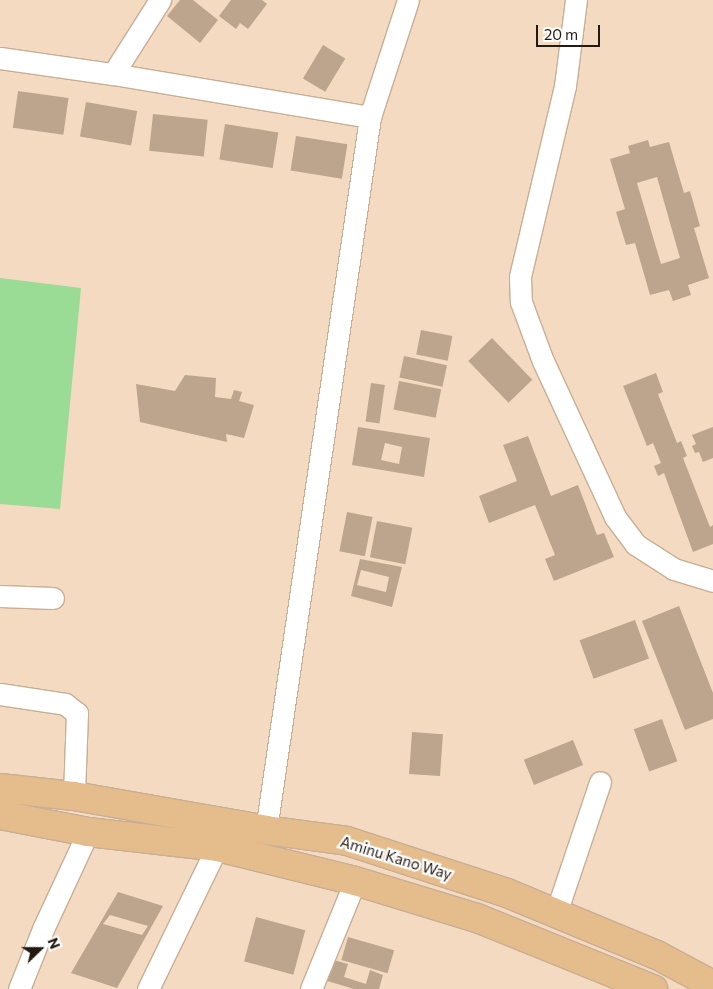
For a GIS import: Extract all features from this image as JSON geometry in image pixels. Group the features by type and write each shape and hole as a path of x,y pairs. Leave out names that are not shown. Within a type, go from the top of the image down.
{"main road":[{"name":"Aminu Kano Way","path":"0,788 74,796 266,830 347,841 508,892 658,955 713,985"},
{"path":"0,815 88,832 217,847 367,885 477,918 653,989"},
{"path":"367,885 390,854"}],"street":[{"path":"113,74 160,0"},
{"path":"266,830 370,117 408,0"},
{"path":"576,0 565,86 520,277 521,302 543,361 615,516 635,544 674,569 713,581"},
{"path":"0,58 113,74 370,117"},
{"path":"0,596 52,598"},
{"path":"0,694 65,704 77,713 74,796"},
{"path":"556,913 600,782"},
{"path":"19,989 43,929 88,832"},
{"path":"148,989 217,847"},
{"path":"311,989 367,885"}],"green space":[{"path":"0,278 81,288 60,509 0,504"}],"building":[{"path":"180,0 193,0 218,20 200,43 167,16"},
{"path":"231,0 262,0 267,4 248,29 240,23 236,29 219,16"},
{"path":"323,45 345,58 325,92 303,78"},
{"path":"18,91 69,98 63,135 13,128"},
{"path":"86,102 137,111 131,145 80,136"},
{"path":"153,114 208,120 204,157 149,151"},
{"path":"225,124 278,132 273,168 219,160"},
{"path":"296,136 347,144 342,179 291,171"},
{"path":"648,140 650,147 669,142 684,193 690,191 700,226 694,228 709,278 688,285 691,295 673,301 669,290 650,295 635,243 626,245 616,212 625,209 610,159 630,153 628,146","holes":["657,177 680,258 661,264 637,183"]},
{"path":"421,330 452,336 448,361 416,355"},
{"path":"492,338 532,380 509,403 468,361"},
{"path":"404,356 447,365 442,387 399,378"},
{"path":"656,373 663,392 658,394 677,443 681,441 687,456 683,458 710,527 713,525 713,544 693,552 664,473 658,476 654,466 661,463 653,443 647,446 623,386"},
{"path":"185,375 216,378 215,397 231,399 234,390 242,392 239,401 254,405 244,438 226,434 227,442 140,422 136,384 175,391"},
{"path":"399,381 441,389 436,418 393,409"},
{"path":"371,383 385,385 379,424 366,422"},
{"path":"358,427 430,438 424,477 352,465","holes":["385,443 402,447 399,464 381,460"]},
{"path":"713,427 713,458 703,462 699,452 695,453 692,446 696,444 692,435"},
{"path":"528,436 551,496 578,485 597,535 604,533 614,557 554,581 545,559 555,555 535,505 489,523 479,496 517,481 503,445"},
{"path":"347,512 373,517 365,556 339,551"},
{"path":"377,521 412,528 405,564 370,557"},
{"path":"360,559 402,567 392,607 351,596","holes":["361,570 389,577 386,592 357,585"]},
{"path":"679,606 713,693 713,719 685,730 642,621"},
{"path":"635,620 649,659 594,679 580,640"},
{"path":"662,719 677,761 649,772 634,729"},
{"path":"412,732 443,734 440,776 409,774"},
{"path":"573,740 583,765 534,785 524,760"},
{"path":"118,892 163,906 117,988 71,973","holes":["110,915 148,926 142,935 103,924"]},
{"path":"256,917 305,930 293,975 244,961"},
{"path":"348,937 394,950 388,973 341,960"},
{"path":"330,959 348,964 344,977 366,984 370,970 383,975 379,989 354,989 324,980"}]}
